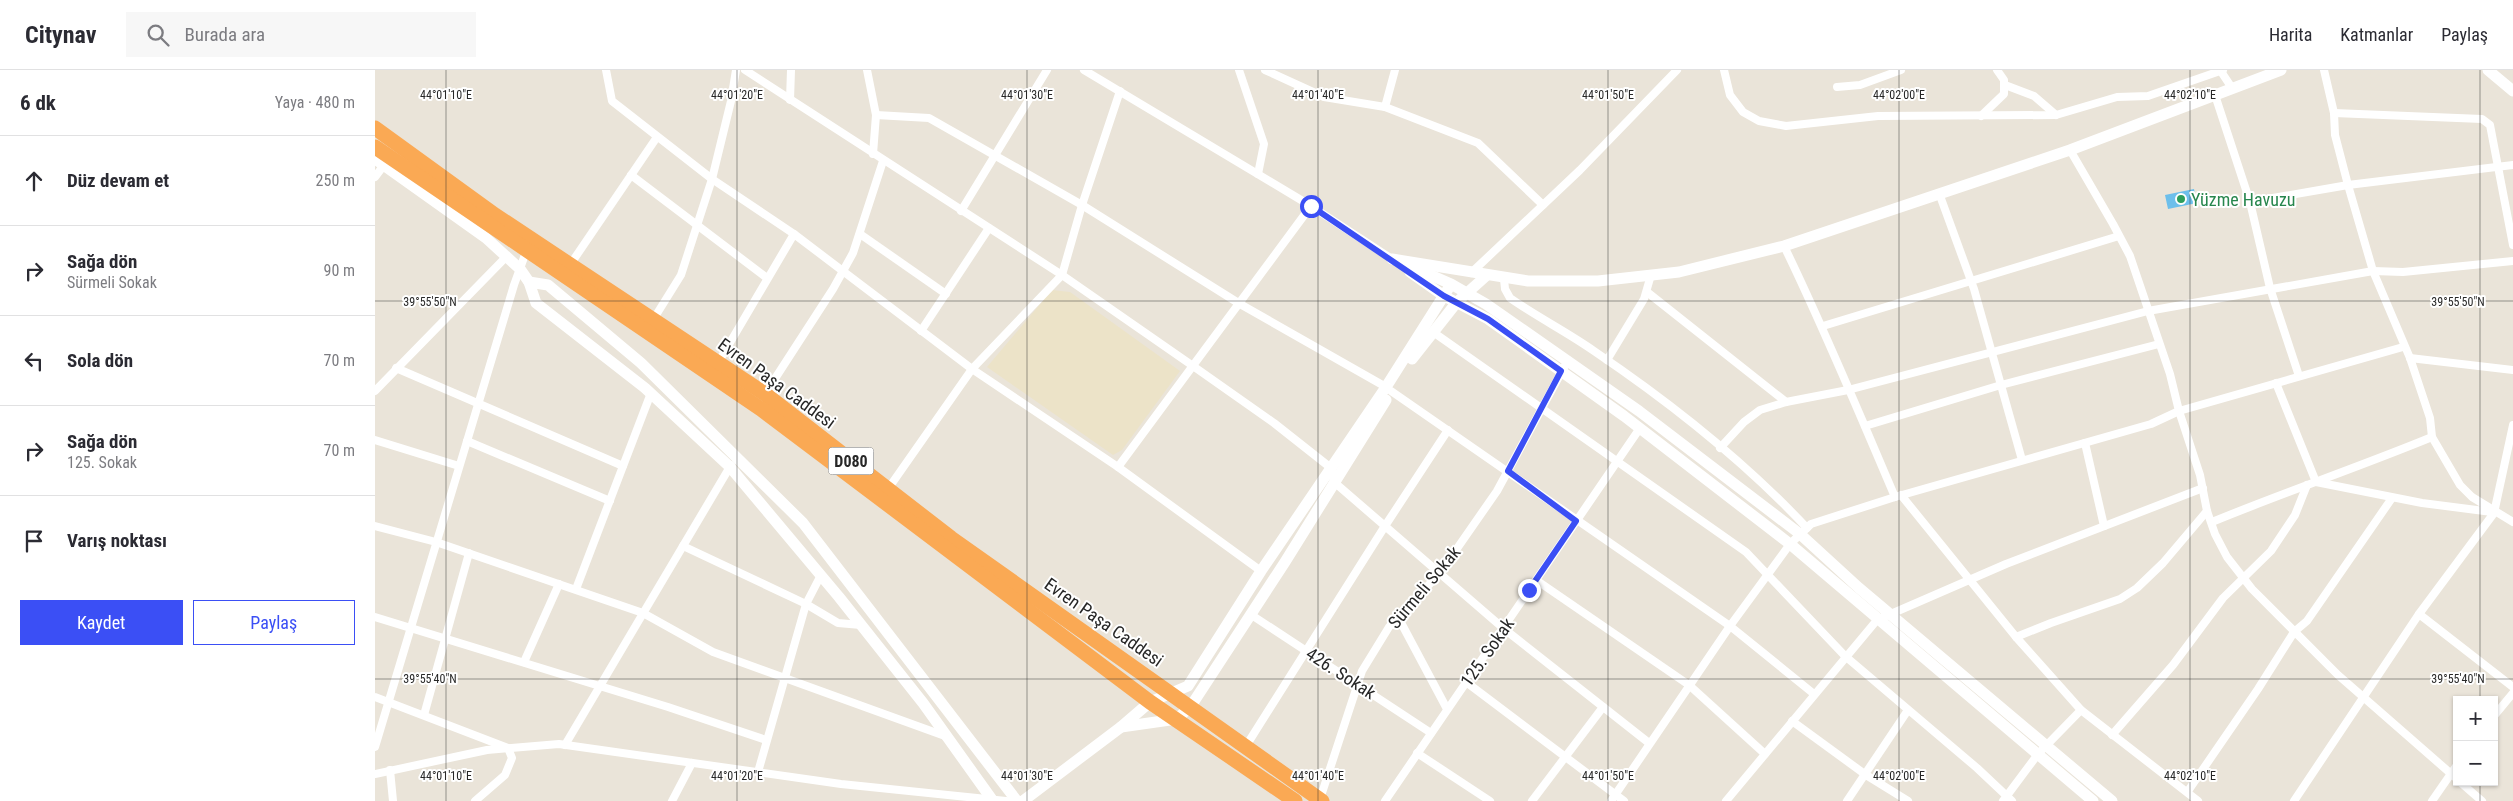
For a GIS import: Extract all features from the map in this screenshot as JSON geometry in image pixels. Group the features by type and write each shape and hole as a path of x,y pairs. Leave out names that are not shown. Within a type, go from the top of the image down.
{"highway":[{"name":"Evren Paşa Caddesi","path":"375,128 495,215 765,394 951,538 1191,706 1321,800"},
{"name":"Evren Paşa Caddesi","path":"375,147 526,252 761,409 1151,702 1295,801"}],"street":[{"path":"606,70 612,100 657,137 712,179 793,234 842,273 972,369 1118,466 1261,571"},
{"path":"653,320 681,275 712,179 731,101 736,70"},
{"path":"745,70 1062,275 1274,423 1331,468 1334,482 1503,628 1649,743"},
{"path":"790,100 791,70"},
{"path":"867,70 875,115 873,154"},
{"path":"961,211 1047,70"},
{"path":"1084,70 1311,206 1392,259 1444,296 1488,319 1640,428 1790,544 1877,620 2093,801"},
{"path":"1239,70 1264,144 1257,174"},
{"path":"1265,70 1324,97 1385,107 1479,142 1543,205"},
{"path":"1385,107 1395,70"},
{"path":"1471,273 1543,205 1677,70"},
{"path":"1724,70 1729,95 1749,117 1769,123 1795,126 1878,116 2056,115 2117,97 2148,96 2221,70 2232,88"},
{"path":"1837,87 1860,86 1901,70"},
{"path":"1981,116 2001,99 2005,85 2002,76 1997,70"},
{"path":"1392,259 1504,279 1528,281 1598,281 1679,272 1784,246 2070,150 2281,70"},
{"path":"2324,70 2334,112 2335,135 2373,271 2409,358 2430,418 2432,437 2460,485 2472,497 2494,513 2513,522"},
{"path":"2488,70 2513,90"},
{"path":"2005,85 2034,96 2056,115"},
{"path":"888,489 972,369 1062,275 1082,205 1120,91"},
{"path":"2215,95 2250,202 2270,288 2299,376"},
{"path":"2334,112 2482,119 2490,125 2513,245"},
{"path":"875,115 929,118 1082,205 1240,304 1389,389 1508,471 1576,521 1730,626 1814,694"},
{"path":"570,265 657,137"},
{"path":"2070,150 2130,256 2170,374 2179,411 2203,488 2207,511 2215,534 2227,557 2243,577 2295,632 2363,697 2453,775"},
{"path":"765,394 842,273 859,234 883,161"},
{"path":"375,177 379,162 485,238 520,269 529,282 536,304 651,393 730,467 861,625 993,799"},
{"path":"2250,202 2348,185 2513,165"},
{"path":"631,175 767,278"},
{"path":"1939,193 1971,280 2021,460"},
{"path":"1118,466 1311,206"},
{"path":"921,331 989,228"},
{"path":"718,362 793,234"},
{"path":"859,234 946,294"},
{"path":"1823,326 2119,236"},
{"path":"1784,246 1823,326 1848,390 1898,496 2016,637 2081,710 2188,791 2198,801"},
{"path":"375,747 459,466 526,252"},
{"path":"375,391 506,256"},
{"path":"1392,259 1451,284 1467,293 1568,360 1803,531"},
{"path":"1720,448 1745,422 1760,410 1786,402 1848,390 2148,311 2373,271 2403,272 2513,261"},
{"path":"1121,727 1177,719 1191,706 1334,482 1460,271"},
{"path":"1607,360 1647,292 1651,275"},
{"path":"1023,801 1151,702 1187,686 1261,571 1331,468 1389,389 1457,302 1486,276"},
{"path":"1504,279 1505,289 1510,298 1607,360 1676,411 1762,482 1803,531 1889,614 2113,801"},
{"path":"529,282 548,285 641,363 803,524 1017,801"},
{"path":"1647,292 1786,402"},
{"path":"1433,332 1618,460 1746,552 1845,656 1977,768 2007,799 2038,754 2081,710"},
{"path":"1865,426 2001,385 2159,344"},
{"path":"1613,798 1730,626 1790,544 1811,524 1898,496 2151,424 2179,411 2403,347"},
{"path":"2409,358 2513,370"},
{"name":"Sürmeli Sokak","path":"1321,800 1358,684 1367,664 1389,627 1440,573 1508,471 1568,360"},
{"path":"396,368 623,466"},
{"path":"2276,383 2316,482"},
{"path":"576,589 651,393"},
{"path":"2294,801 2419,614 2494,513 2510,451 2513,425"},
{"name":"125. Sokak","path":"1385,801 1640,428"},
{"path":"1246,746 1448,430"},
{"path":"2212,522 2432,437"},
{"path":"375,440 459,466"},
{"path":"467,441 610,501"},
{"path":"2085,443 2104,526"},
{"path":"565,745 735,457"},
{"path":"2316,482 2392,498 2494,513"},
{"path":"2112,735 2173,665 2223,598 2271,551 2295,515 2307,485"},
{"path":"1726,801 1845,656 1877,620 1969,580 2203,488"},
{"path":"2188,791 2295,632 2307,621 2392,498"},
{"path":"2016,637 2121,599 2137,588 2163,563 2207,511"},
{"path":"375,526 437,542 643,613 713,652 947,736"},
{"path":"683,546 806,604 838,623 861,625"},
{"path":"424,715 447,639 469,554"},
{"path":"758,772 806,604 821,575"},
{"path":"1536,580 1689,685 1765,754"},
{"path":"524,662 559,584"},
{"name":"426. Sokak","path":"1250,614 1431,733"},
{"path":"2419,614 2513,687"},
{"path":"375,617 524,662 599,688 668,707 766,740"},
{"path":"1398,618 1447,709"},
{"path":"1466,682 1566,759 1613,798 1624,801"},
{"path":"2498,711 2513,693"},
{"path":"375,697 508,748 512,758 505,775 475,801"},
{"path":"1532,801 1566,759 1603,707"},
{"path":"1847,801 1908,710"},
{"path":"1792,721 1865,775 1908,801"},
{"path":"375,774 487,750 565,745 758,772 948,796 1006,801"},
{"path":"1417,753 1491,801"},
{"path":"672,801 692,763"},
{"path":"390,770 393,801"},
{"path":"2432,801 2453,777"},
{"path":"2465,786 2482,801"}],"shaded area":[{"path":"1052,290 1070,292 1180,371 1122,450 1113,455 987,367"}],"water":[{"name":"Yüzme Havuzu","path":"2194,189 2197,203 2168,209 2165,195"}],"place":[{"name":"Yüzme Havuzu","path":"2181,199"}],"route":[{"path":"1311,206 1392,259 1444,296 1488,319 1561,371 1532,429 1508,471 1576,521 1529,590"}]}
